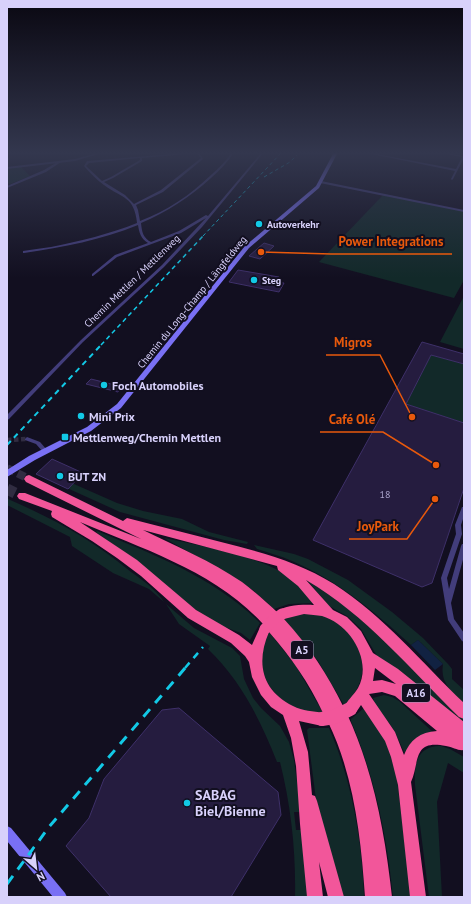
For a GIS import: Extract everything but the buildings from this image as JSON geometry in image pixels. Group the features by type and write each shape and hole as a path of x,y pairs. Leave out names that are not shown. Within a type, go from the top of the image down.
{"highway":[{"name":"A5","path":"30,479 191,558 231,581 270,613 303,651 317,671 338,708 360,765 379,844 384,897"},
{"name":"A5","path":"255,660 242,643 191,614 157,583 115,549 89,532 18,494 147,546 199,570 226,586 247,602 283,638 302,662 318,688 350,762 365,825 373,897"},
{"path":"85,506 135,525 250,554 301,571 347,599 390,636 464,712"},
{"path":"250,554 278,565 296,577 328,612"},
{"path":"308,608 328,612 342,619 352,628 364,644 368,657 369,671 364,691 350,710 334,717 322,719 305,718 288,712 271,699 262,686 257,673 255,660 258,642 264,629 282,614 293,610 308,608"},
{"name":"A16","path":"368,657 398,676 435,710 464,730"},
{"name":"A16","path":"364,691 382,686 399,691 431,719 464,743"},
{"path":"364,691 393,743 398,757 405,785 418,897"},
{"path":"288,712 298,733 316,897"},
{"path":"405,785 409,756 412,750 420,743 435,738 446,739 464,746"},
{"path":"304,778 336,897"}],"main road":[{"name":"Chemin du Long-Champ / Längfeldweg","path":"7,474 32,458 89,429 119,406 247,247 310,194"},
{"path":"7,832 61,897"}],"street":[{"path":"121,194 134,205 137,211 141,235 150,243"},
{"path":"134,205 156,194"},
{"path":"24,252 81,241 140,224 172,208 192,194"},
{"name":"Chemin Mettlen / Mettlenweg","path":"7,418 82,341 163,266 201,226 227,194"},
{"path":"381,194 464,211"},
{"path":"180,232 211,213"},
{"path":"93,275 116,256 180,232 201,226"},
{"path":"186,230 195,232"},
{"path":"27,439 38,443 45,451"},
{"path":"464,508 458,525 459,534 444,578 447,605 451,620 464,639"},
{"path":"447,605 464,546"}],"green space":[{"path":"384,194 464,211 464,280 454,298 319,262"},
{"path":"464,296 464,349 440,342"},
{"path":"431,355 464,364 464,423 406,404"},
{"path":"40,469 117,503 143,511 182,519 209,532 248,542 247,544 224,540 120,512 36,474"},
{"path":"8,499 57,522 88,540 145,582 164,602 149,589 113,573 72,546 70,537 7,505"},
{"path":"97,531 141,549 183,569 224,593 260,623 250,640 241,633 222,626 200,613 96,532"},
{"path":"164,538 233,554 268,565 295,581 313,603 289,604 274,609 254,591 237,579"},
{"path":"254,545 294,554 308,559 348,580 392,612 423,638 452,669 452,679 464,690 464,704 451,691 445,682 443,677 443,664 418,640 411,645 384,621 340,587 309,569 292,561 257,549"},
{"path":"306,579 338,596 464,716 464,722 430,698 404,674 377,656 361,629 347,616 329,606"},
{"path":"166,604 194,628 232,648 240,656 244,679 253,698 280,726 289,742 294,760 301,812 294,812 296,830 302,830 309,897 295,897 295,863 292,829 280,762 277,762 264,731 240,687 220,661 208,649 210,646 179,624"},
{"path":"310,613 331,618 343,626 352,636 358,647 362,658 360,682 354,694 344,705 318,661 284,619 291,616"},
{"path":"269,632 296,666 323,713 298,709 277,695 270,686 264,675 262,663 263,650"},
{"path":"384,695 399,701 434,733 405,754 394,730 375,704 373,698"},
{"path":"364,708 381,730 395,761 411,897 393,897 379,808 367,764 351,721 351,719"},
{"path":"309,728 329,728 344,769 350,790 358,832 364,897 340,897 318,815 307,730"},
{"path":"441,746 464,757 464,773 448,763 437,802 442,897 429,897 415,785 415,770 418,758 426,749"}],"water":[{"path":"418,640 443,664 435,670 411,645"}],"tunnel":[{"path":"7,440 27,439"},
{"path":"7,468 29,479"},
{"path":"7,489 15,493"}],"railway":[{"path":"203,236 242,194"},
{"path":"101,345 204,235"},
{"path":"7,445 102,344"},
{"path":"185,668 203,647"},
{"path":"7,884 49,827 186,667"}],"place":[{"name":"Autoverkehr","path":"259,224"},
{"name":"Power Integrations","path":"261,252"},
{"name":"Steg","path":"254,280"},
{"name":"Foch Automobiles","path":"104,385"},
{"name":"Mini Prix","path":"81,416"},
{"name":"Migros","path":"412,417"},
{"name":"Mettlenweg/Chemin Mettlen","path":"65,437"},
{"name":"Café Olé","path":"436,465"},
{"name":"BUT ZN","path":"60,476"},
{"name":"JoyPark","path":"435,499"},
{"name":"SABAG Biel/Bienne","path":"187,803"}]}
